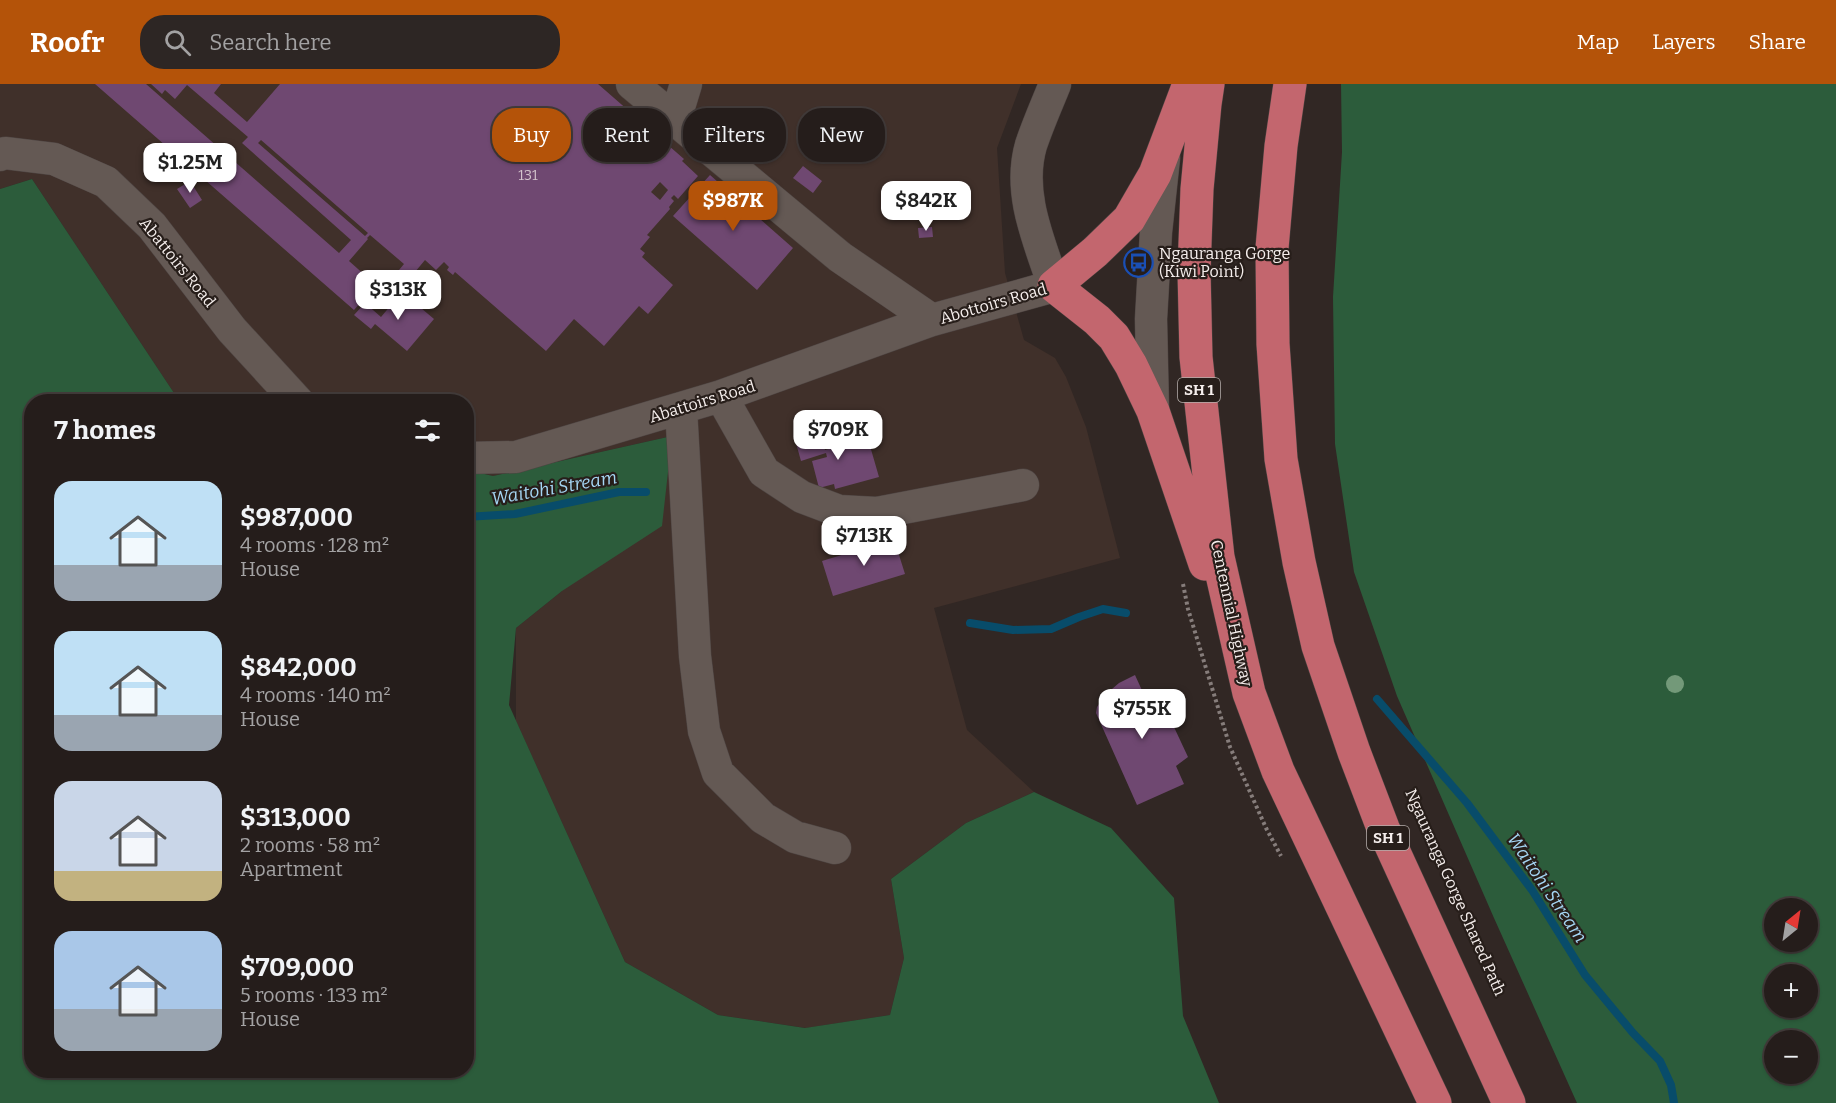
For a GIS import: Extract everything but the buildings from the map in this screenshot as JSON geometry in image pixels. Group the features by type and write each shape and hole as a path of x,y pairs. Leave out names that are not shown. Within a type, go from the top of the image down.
{"highway":[{"path":"1188,84 1155,174 1129,219 1095,252 1054,286 1097,320 1114,337 1131,365 1153,411 1249,693"},
{"name":"Centennial Highway","path":"1208,84 1196,212 1194,271 1196,357 1218,557 1249,693 1278,771 1435,1103"},
{"name":"SH 1","path":"1290,84 1281,146 1272,248 1273,344 1281,459 1299,562 1318,646 1374,806 1509,1103"}],"lane":[{"path":"632,84 840,257 932,320"},
{"path":"675,120 686,84"},
{"path":"1054,286 1029,211 1026,178 1031,146 1055,84"},
{"path":"1153,411 1151,319 1156,232 1166,144"},
{"name":"Abattoirs Road","path":"0,155 5,153 54,159 106,182 152,226 232,330 291,394"},
{"name":"Abottoirs Road","path":"932,320 1054,286"},
{"name":"Abattoirs Road","path":"474,458 516,457 721,396 932,320"},
{"path":"721,396 764,472 802,496 839,511 877,513 1023,485"},
{"path":"681,408 695,656 704,731 718,773 763,818 795,837 835,848"}],"shaded area":[{"path":"0,84 1021,84 997,148 1005,273 1024,340 1055,358 1066,377 1086,427 1120,558 934,608 967,730 1034,792 966,823 891,879 904,958 890,1015 806,1028 718,1015 625,962 516,721 516,628 562,591 672,436 493,476 474,472 474,394 175,394 32,179 0,189"}],"green space":[{"path":"1341,84 1836,84 1836,1103 1577,1103 1397,696 1354,572 1335,444 1333,297 1342,152"},
{"path":"32,179 175,394 24,394 24,1078 474,1078 474,472 493,476 672,436 662,526 562,591 516,628 509,705 625,962 718,1015 805,1028 890,1015 904,958 891,879 966,823 1034,792 1111,828 1174,898 1183,1016 1219,1103 0,1103 0,189"}],"waterway":[{"name":"Waitohi Stream","path":"474,517 515,514 619,492 646,492"},
{"name":"Waitohi Stream","path":"970,623 1013,630 1051,629 1103,609 1126,613"},
{"name":"Waitohi Stream","path":"1377,699 1467,803 1532,890 1585,975 1633,1033 1660,1061 1671,1085 1674,1103"}],"place":[{"name":"Ngauranga Gorge (Kiwi Point)","path":"1138,262"}]}
